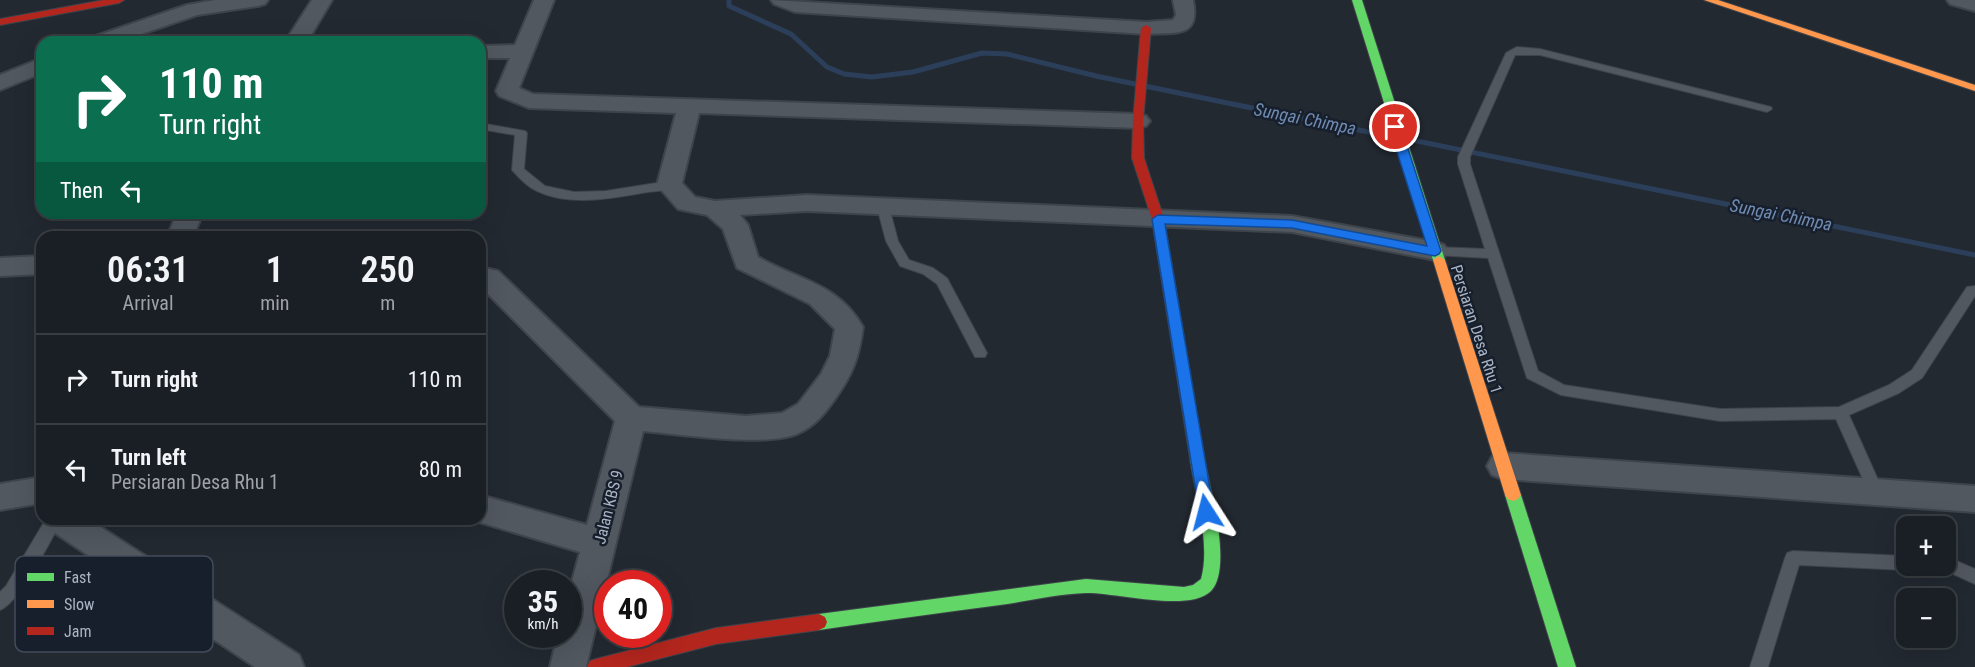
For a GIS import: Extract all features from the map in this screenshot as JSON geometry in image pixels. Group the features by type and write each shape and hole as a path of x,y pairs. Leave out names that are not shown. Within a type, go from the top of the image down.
{"street":[{"path":"0,22 119,0"},
{"path":"115,36 194,9 258,0"},
{"path":"300,36 322,0"},
{"path":"544,0 507,91 529,101 1138,121"},
{"path":"781,0 795,6 1146,28 1178,26 1184,22 1186,15 1183,0"},
{"name":"Persiaran Desa Rhu 1","path":"1357,0 1399,140 1567,667"},
{"path":"1957,0 1975,5"},
{"path":"1717,1 1975,88"},
{"path":"1369,40 1375,7"},
{"path":"1346,13 1369,40"},
{"path":"596,667 716,636 1086,586 1184,594 1195,593 1206,586 1211,573 1213,557 1158,219 1138,158 1138,121 1146,28"},
{"path":"486,51 524,51"},
{"path":"0,65 36,57"},
{"path":"0,84 36,68"},
{"path":"689,106 669,185 687,203 715,209 807,203 1292,224 1435,251"},
{"path":"486,278 538,325 631,418 746,428 788,425 809,412 832,381 845,356 849,327 816,294 765,274 746,262 735,225 715,209"},
{"path":"0,267 36,264"},
{"name":"Jalan KBS 9","path":"568,667 631,418"},
{"path":"1503,466 1975,499"},
{"path":"0,497 36,492"},
{"path":"486,511 599,543"},
{"path":"70,525 117,556"},
{"path":"213,619 286,667"}],"lane":[{"path":"1767,109 1540,52 1517,50 1511,53 1472,137 1464,157 1464,164 1532,374 1561,390 1720,415 1841,413 1893,389 1917,374 1972,290"},
{"path":"486,127 521,133 518,170 542,189 576,195 622,193 669,185"},
{"path":"883,207 892,241 904,263 928,272 942,281 980,354"},
{"path":"1435,251 1493,254"},
{"path":"1841,413 1875,491"},
{"path":"32,556 50,525"},
{"path":"1759,667 1793,558 1896,563"},
{"path":"1956,568 1975,577"},
{"path":"0,603 15,586"}],"waterway":[{"name":"Sungai Chimpa","path":"729,0 729,6 791,34 827,67 844,74 872,77 913,72 982,53 1007,54 1096,76 1393,137"},
{"name":"Sungai Chimpa","path":"1407,139 1975,255"}],"traffic: fast":[{"path":"1357,0 1439,260"},
{"path":"819,622 1086,586 1184,594 1198,591 1208,582 1212,557 1197,458"},
{"path":"1513,495 1567,667"}],"traffic: slow":[{"path":"1709,0 1975,88"},
{"path":"1439,260 1513,495"}],"traffic: jam":[{"path":"0,22 119,0"},
{"path":"1146,28 1138,121 1138,158 1158,219 1197,458"},
{"path":"596,667 716,636 819,622"}],"route":[{"path":"1206,512 1158,219 1292,224 1435,251 1395,127"}]}
